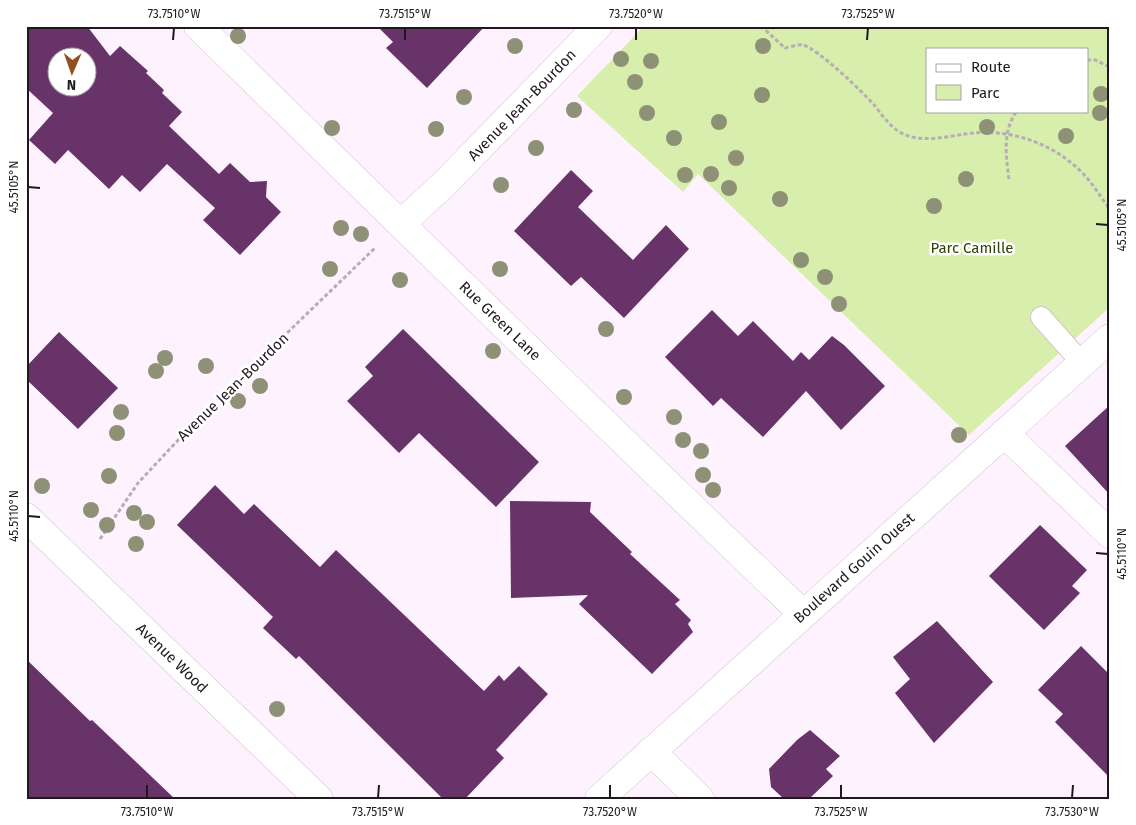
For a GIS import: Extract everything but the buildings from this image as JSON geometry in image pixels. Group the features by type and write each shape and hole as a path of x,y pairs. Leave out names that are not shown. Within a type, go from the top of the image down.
{"street":[{"name":"Rue Green Lane","path":"198,26 590,410 803,614"},
{"name":"Avenue Jean-Bourdon","path":"401,224 446,183 598,26"},
{"name":"Boulevard Gouin Ouest","path":"599,799 651,750 1110,338"},
{"path":"1004,433 1110,534"},
{"name":"Avenue Wood","path":"32,532 318,799"},
{"path":"651,750 700,799"}],"lane":[{"path":"1041,317 1082,363"}],"path":[{"path":"761,26 785,48 802,45 816,51 874,105 898,131 913,137 927,139 971,133 1008,133 1050,148 1068,160 1088,179 1110,210"},
{"path":"1088,60 1095,60 1110,67"},
{"path":"1009,179 1005,150 1012,118 1016,112"},
{"name":"Avenue Jean-Bourdon","path":"96,544 138,482 199,418 380,243"}],"green space":[{"name":"Parc Camille","path":"644,26 1110,26 1110,307 969,435 698,174 683,192 577,96"}]}
